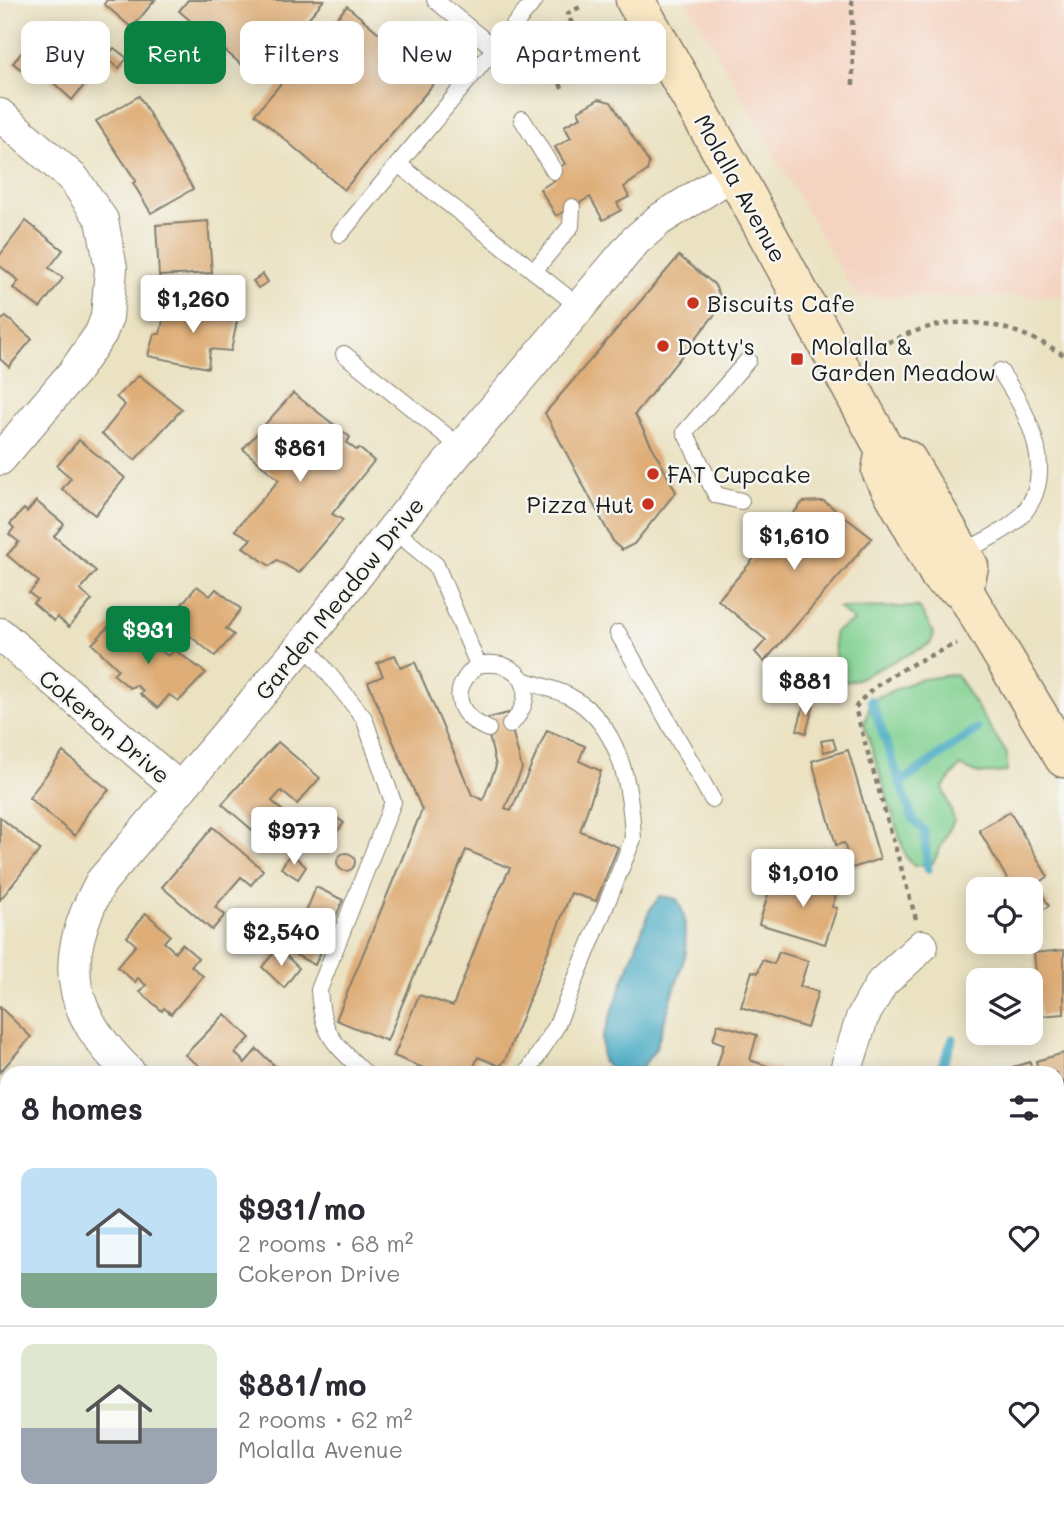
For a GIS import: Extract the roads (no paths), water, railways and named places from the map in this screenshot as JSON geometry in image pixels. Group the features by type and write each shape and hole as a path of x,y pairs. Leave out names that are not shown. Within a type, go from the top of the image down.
{"main road":[{"name":"Molalla Avenue","path":"635,0 734,173 886,450 881,471 940,576 963,573 1064,758"}],"street":[{"path":"0,115 74,179 102,220 111,268 107,317 101,333 74,372 0,459"},
{"name":"Garden Meadow Drive","path":"123,1066 106,1050 83,1016 77,990 74,948 82,917 101,882 304,643 393,529 463,449 635,241 668,214 734,173"},
{"name":"Cokeron Drive","path":"0,634 180,789"},
{"path":"847,1066 862,1018 881,983 922,946"}],"lane":[{"path":"435,0 491,46"},
{"path":"518,21 535,0"},
{"path":"340,234 491,54"},
{"path":"522,119 554,171"},
{"path":"398,164 581,307"},
{"path":"534,271 571,226 572,207"},
{"path":"344,354 463,449"},
{"path":"741,501 716,495 685,432 748,360"},
{"path":"963,573 1017,520 1028,506 1038,479 1038,451 1031,425 1018,398 1000,372"},
{"path":"393,529 436,565 478,665"},
{"path":"618,633 712,799"},
{"path":"304,643 364,718 393,802 319,990 321,1020 338,1046 358,1066"},
{"path":"488,729 472,722 462,709 459,692 465,676 478,665 495,662 511,668 523,680 569,696 595,716 611,739 625,771 632,805 634,839 555,1027 531,1066"},
{"path":"510,724 522,713 527,696 523,680"}],"water":[{"path":"660,896 677,899 684,914 686,953 656,1048 643,1066 607,1066 602,1061 602,1039 649,911"}],"waterway":[{"path":"871,700 913,819 924,831 928,869"},
{"path":"900,783 977,729"},
{"path":"942,1066 953,1039"}],"place":[{"name":"Biscuits Cafe","path":"693,303"},
{"name":"Dotty's","path":"663,346"},
{"name":"Molalla & Garden Meadow","path":"797,359"},
{"name":"FAT Cupcake","path":"653,474"},
{"name":"Pizza Hut","path":"648,504"}]}
